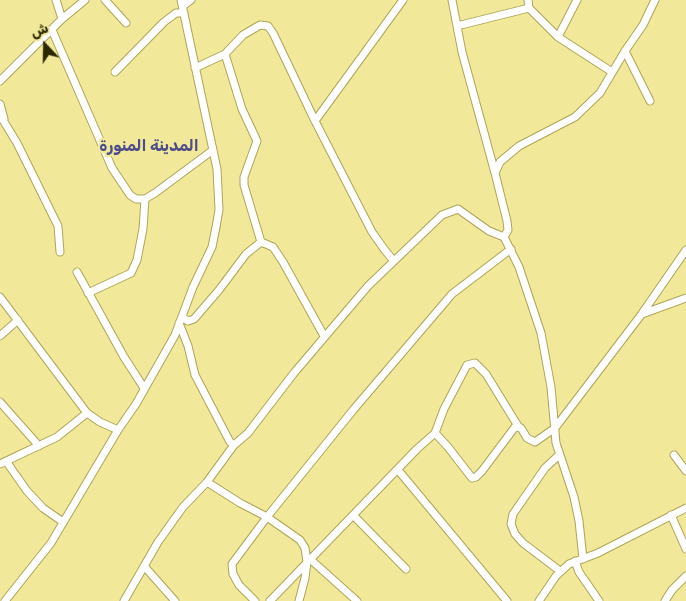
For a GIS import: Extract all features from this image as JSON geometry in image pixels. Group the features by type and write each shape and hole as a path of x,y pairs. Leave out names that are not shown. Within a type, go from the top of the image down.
{"street":[{"path":"56,0 62,19"},
{"path":"0,81 62,19 85,0"},
{"path":"104,0 126,23"},
{"path":"115,72 164,22 191,0"},
{"path":"315,121 403,0"},
{"path":"452,0 462,52 495,173 508,230 504,238"},
{"path":"558,37 577,0"},
{"path":"495,173 500,162 519,146 564,123 586,108 600,93 643,26 655,0"},
{"path":"456,26 528,4 558,37 612,72"},
{"path":"5,601 51,543 118,430 136,404 175,335 193,287 212,247 219,210 219,190 213,150 183,7"},
{"path":"195,68 224,54 243,35 252,29 260,25 268,26 372,232 393,260"},
{"path":"52,30 112,168 130,195 136,199 144,199 213,150"},
{"path":"625,52 650,102"},
{"path":"224,54 242,109 257,141 244,177 244,184 261,242"},
{"path":"0,104 2,117 58,226 60,252"},
{"path":"88,292 131,273 137,260 143,229 144,199"},
{"path":"124,601 144,566 183,507 207,482 234,445 248,433 324,336 393,260 442,215 458,209 489,231 504,238 519,267 541,334 551,387 556,443 577,513 583,559"},
{"path":"180,320 188,321 194,319 246,254 261,242"},
{"path":"261,242 273,247 324,336"},
{"path":"255,601 239,585 233,574 232,564 267,517 354,409 452,294 511,249"},
{"path":"270,601 417,449 435,434 444,408 467,365 475,363 486,374 518,426 527,438 534,442 555,428 641,314 686,250"},
{"path":"77,272 124,357 144,388"},
{"path":"0,297 87,413 100,422 118,430"},
{"path":"641,314 686,298"},
{"path":"0,336 18,320"},
{"path":"180,320 195,374 230,442 234,445"},
{"path":"0,402 39,446"},
{"path":"63,522 42,508 3,462 57,437 87,413"},
{"path":"435,434 448,447 472,478 482,471 511,431 518,426"},
{"path":"559,455 545,468 513,514 512,524 515,534 523,543 560,571"},
{"path":"674,455 686,471"},
{"path":"398,470 507,601"},
{"path":"207,482 240,503 267,517 300,540 308,561 299,601"},
{"path":"539,601 560,571 569,564 598,553 686,508"},
{"path":"353,515 406,569"},
{"path":"672,516 686,549"},
{"path":"308,561 357,601"},
{"path":"575,561 579,572 599,601"},
{"path":"144,566 175,601"},
{"path":"664,601 686,576"}],"district":[{"name":"المدينة المنورة","path":"149,146"}]}
